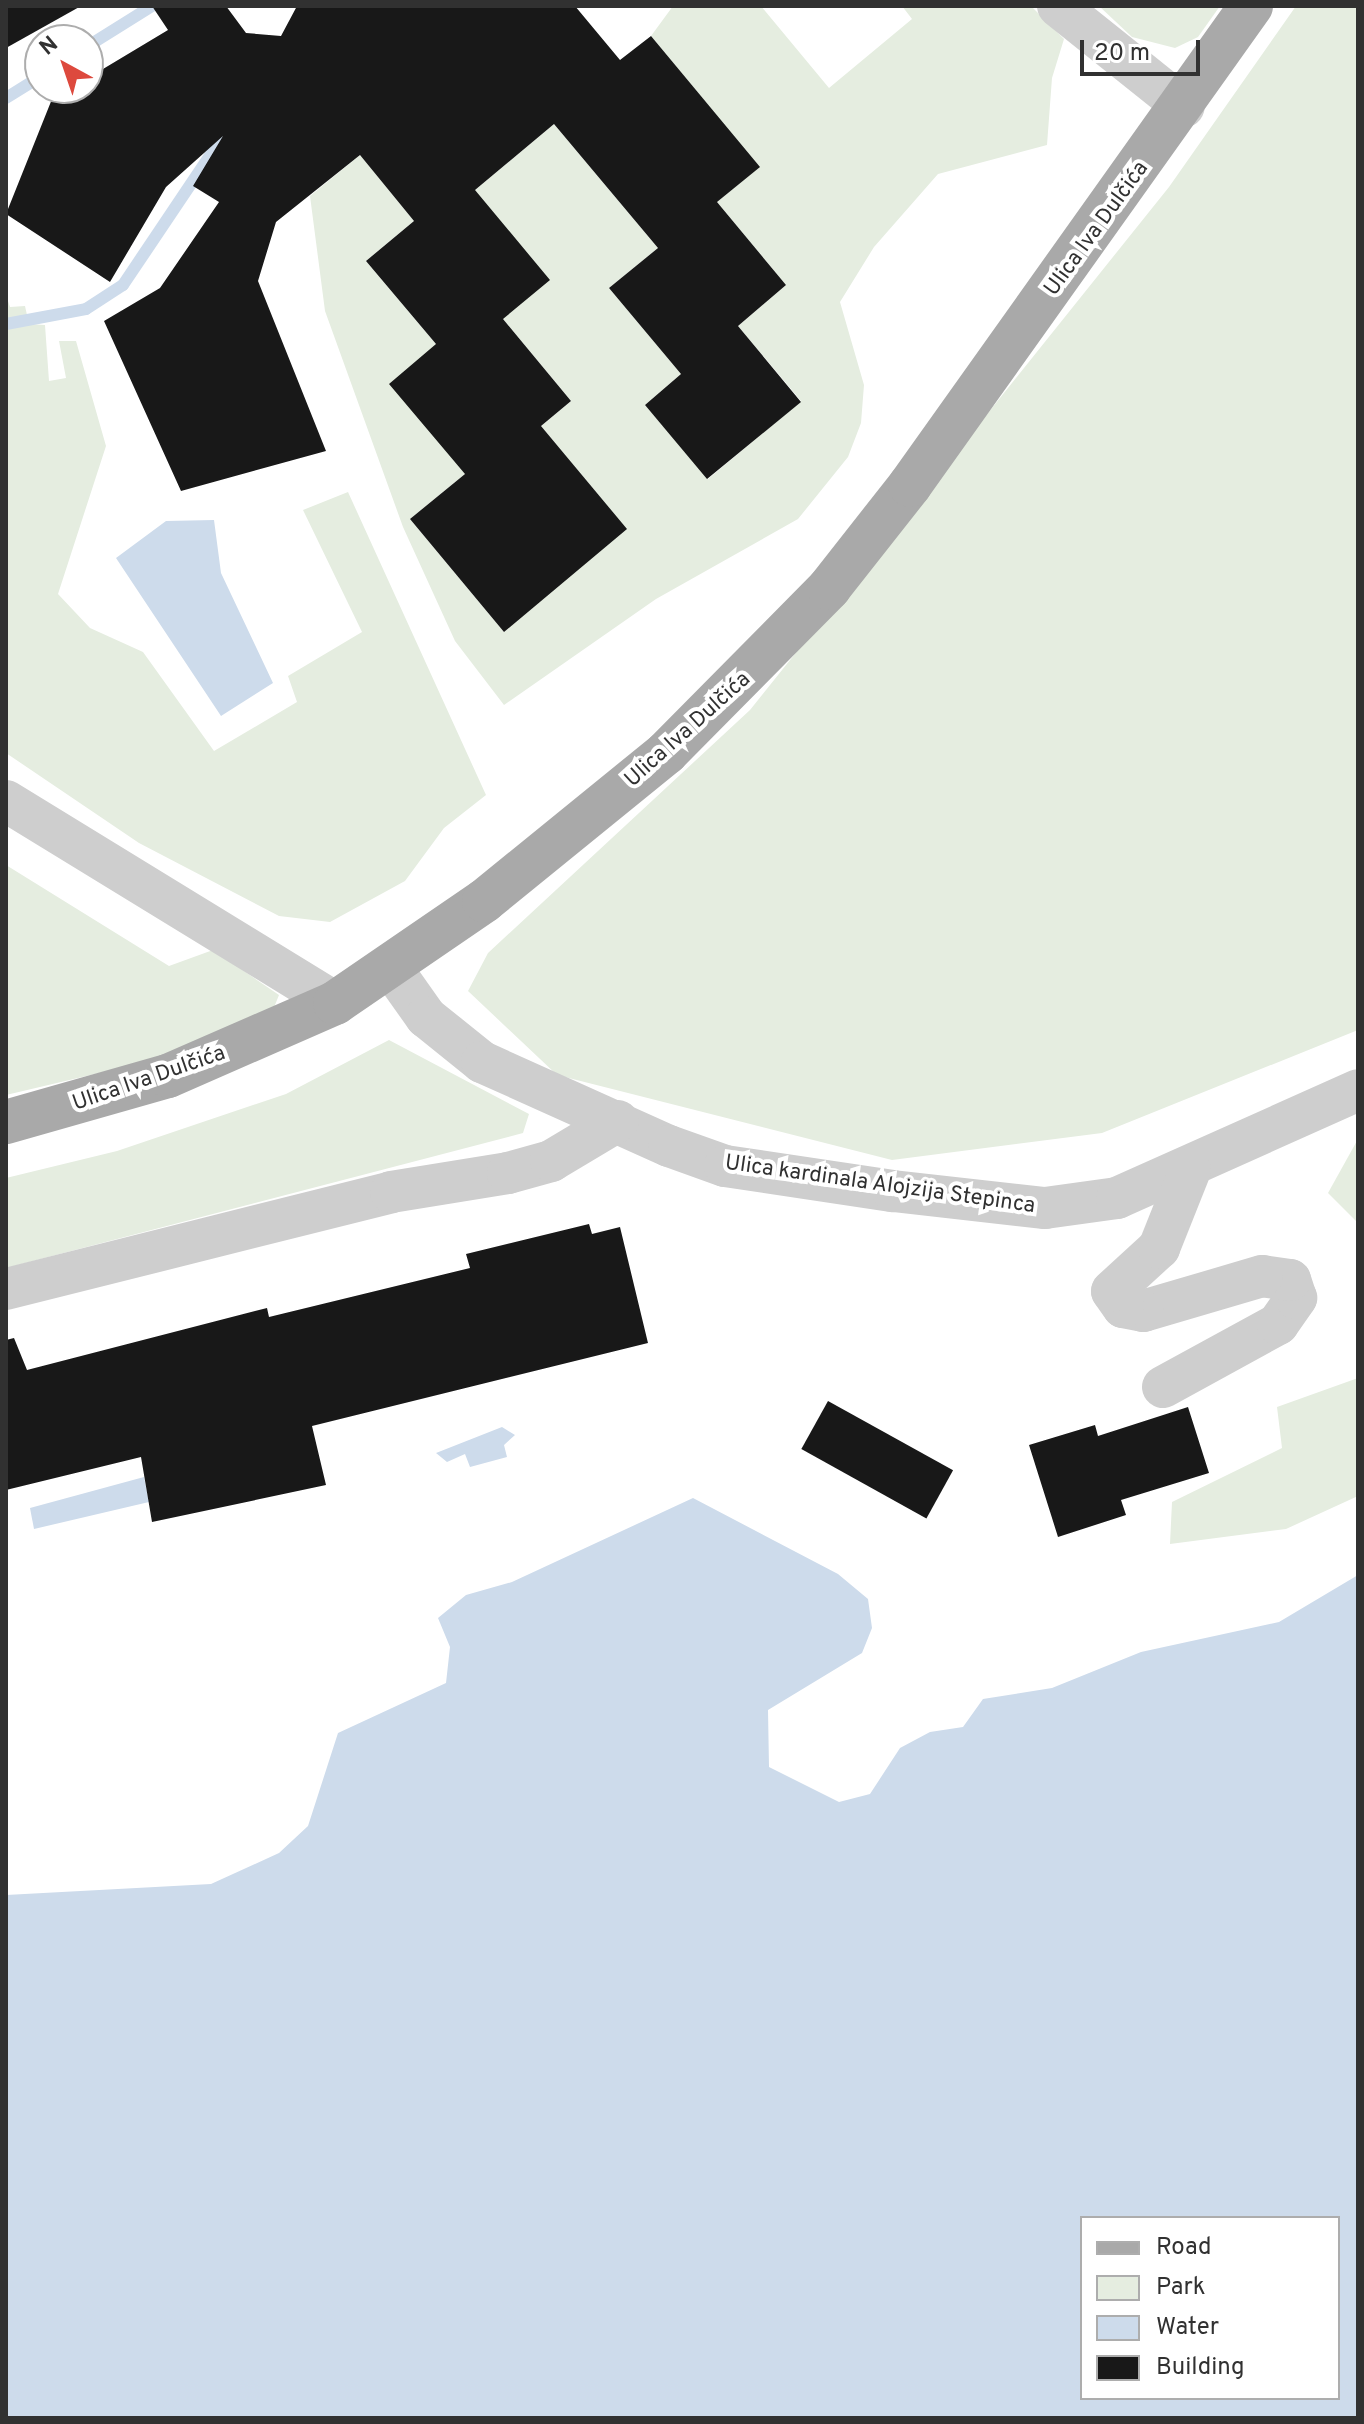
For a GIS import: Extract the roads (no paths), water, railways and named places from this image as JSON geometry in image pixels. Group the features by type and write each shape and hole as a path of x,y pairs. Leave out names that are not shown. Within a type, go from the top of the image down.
{"main road":[{"name":"Ulica Iva Dulčića","path":"6,1122 168,1076 335,1003 392,969 580,825 751,673 910,485 1184,107 1251,6"}],"street":[{"path":"1058,6 1184,107"},
{"path":"6,801 335,1003"},
{"name":"Ulica kardinala Alojzija Stepinca","path":"392,969 426,1017 482,1062 725,1166 1045,1208 1117,1198 1190,1170 1358,1090"},
{"path":"6,1289 391,1192 508,1173 551,1161 618,1121"},
{"path":"1163,1387 1278,1324 1296,1298 1290,1280 1262,1276 1143,1311 1123,1307 1112,1291 1159,1248 1190,1170"}],"water":[{"path":"214,520 221,573 273,683 221,716 116,558 166,521"},
{"path":"502,1427 515,1435 504,1445 507,1457 470,1467 465,1454 447,1462 436,1453"},
{"path":"144,1477 149,1502 34,1529 30,1508"},
{"path":"693,1498 838,1574 868,1599 872,1628 862,1653 768,1710 769,1767 839,1802 870,1794 900,1748 930,1732 963,1727 983,1699 1052,1688 1141,1652 1279,1622 1358,1575 1358,2418 6,2418 6,1895 211,1884 279,1853 308,1826 338,1733 446,1683 450,1647 438,1618 466,1595 512,1582"}],"waterway":[{"path":"104,36 152,6"},
{"path":"6,98 24,87"},
{"path":"6,324 86,309 123,285 223,136"}]}
